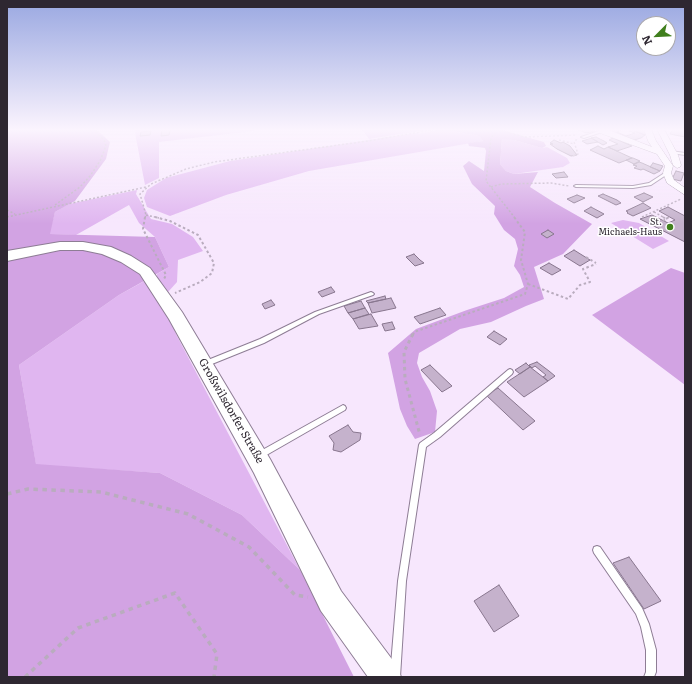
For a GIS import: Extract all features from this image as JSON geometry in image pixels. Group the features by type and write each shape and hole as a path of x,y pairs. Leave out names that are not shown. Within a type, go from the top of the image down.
{"street":[{"path":"668,161 675,168 670,181 685,192"},
{"name":"Großwilsdorfer Straße","path":"7,256 60,246 83,246 106,250 126,259 145,272 176,316 257,457 332,601 386,677"}],"lane":[{"path":"576,186 633,187 650,184 675,168"},
{"path":"204,365 262,341 317,313 370,294"},
{"path":"395,677 402,581 423,445 437,435 510,372"},
{"path":"257,457 343,408"},
{"path":"597,550 639,611 646,627 651,650 652,672 649,677"}],"path":[{"path":"53,206 80,187 90,176 100,161"},
{"path":"7,217 146,187 186,168 222,161"},
{"path":"423,445 405,379 404,352 414,332 525,294 528,284 522,260 525,232 486,181 488,161"},
{"path":"491,187 501,184 551,183 576,186"},
{"path":"146,187 140,194 146,215 143,229 166,275 161,295"},
{"path":"642,217 674,203 677,200 685,198"},
{"path":"7,210 15,215"},
{"path":"653,212 666,219"},
{"path":"146,215 170,221 198,236 214,263 212,273 200,282 161,295"},
{"path":"662,220 670,217"},
{"path":"528,284 568,299 580,285 590,282 583,269 596,264 586,257"},
{"path":"7,494 28,489 101,492 188,514 249,546 295,594 332,601"},
{"path":"25,677 78,628 175,593 217,654 214,677"}],"shaded area":[{"path":"7,161 105,161 75,201 55,212 50,234 155,237 169,267 119,295 19,365 36,464 160,473 242,515 300,570 354,677 7,677"},
{"path":"140,161 159,161 159,178 145,185"},
{"path":"230,161 367,161 309,171 226,195 170,216 147,207 144,198 147,190 166,178"},
{"path":"469,161 484,171 485,161 500,161 500,164 506,171 514,174 538,172 530,187 592,224 563,254 534,267 544,299 491,322 460,329 419,353 417,363 422,377 430,391 437,411 435,432 415,439 407,426 400,409 388,353 416,329 504,298 524,287 520,275 514,266 518,249 515,239 504,230 494,214 495,206 472,184 463,166"},
{"path":"500,161 569,161 570,163 563,167 514,174 506,171 500,164"},
{"path":"137,190 136,194 151,219 172,224 193,237 203,251 178,260 177,282 168,292 156,285 157,274 169,267 155,237 139,223 129,205 76,235 49,234 55,212 69,204"},
{"path":"623,220 639,223 669,241 653,249 611,223"},
{"path":"671,268 685,273 685,385 592,315"},
{"path":"150,278 177,336 300,570 242,515 160,473 36,465 19,365 119,295"}],"building":[{"path":"614,161 624,161 619,163"},
{"path":"628,161 640,161 634,164"},
{"path":"639,162 660,171 654,174 643,169 641,170 634,168 637,166 633,165"},
{"path":"653,163 663,166 660,171 650,167"},
{"path":"676,171 684,173 681,181 672,179"},
{"path":"564,172 568,177 556,178 552,174"},
{"path":"644,193 653,197 643,202 634,197"},
{"path":"603,194 621,203 616,205 598,196"},
{"path":"577,195 585,198 574,203 567,199"},
{"path":"643,203 651,208 633,216 627,213 628,212 626,211"},
{"path":"591,207 604,214 597,218 584,211"},
{"name":"St. Michaels-Haus","path":"668,207 685,216 685,242 640,219 652,215 668,223 675,220 659,211"},
{"path":"548,230 554,234 547,238 541,234"},
{"path":"574,250 590,260 580,266 564,256"},
{"path":"414,254 424,263 415,266 406,257"},
{"path":"549,263 561,270 552,275 540,268"},
{"path":"331,287 335,292 322,297 318,292"},
{"path":"385,296 386,299 368,303 366,301"},
{"path":"391,298 396,308 372,313 368,303"},
{"path":"271,300 275,305 265,309 262,304"},
{"path":"361,301 365,308 348,313 344,306"},
{"path":"365,308 369,314 353,319 348,313"},
{"path":"440,308 446,315 420,324 414,317"},
{"path":"371,314 378,326 359,329 353,319"},
{"path":"392,322 395,329 385,331 382,324"},
{"path":"494,331 507,339 500,345 487,337"},
{"path":"537,362 555,376 548,381 543,377 546,375 535,366 532,368 529,365"},
{"path":"526,363 530,367 520,374 515,370"},
{"path":"430,365 452,386 442,392 421,370"},
{"path":"530,367 548,381 524,397 507,382"},
{"path":"498,388 535,421 523,430 486,395"},
{"path":"348,425 353,432 361,433 360,440 341,452 333,450 334,443 329,436"},
{"path":"629,557 661,601 644,609 613,563"},
{"path":"499,585 519,616 494,632 474,601"}],"place":[{"name":"St. Michaels-Haus","path":"670,227"}]}
